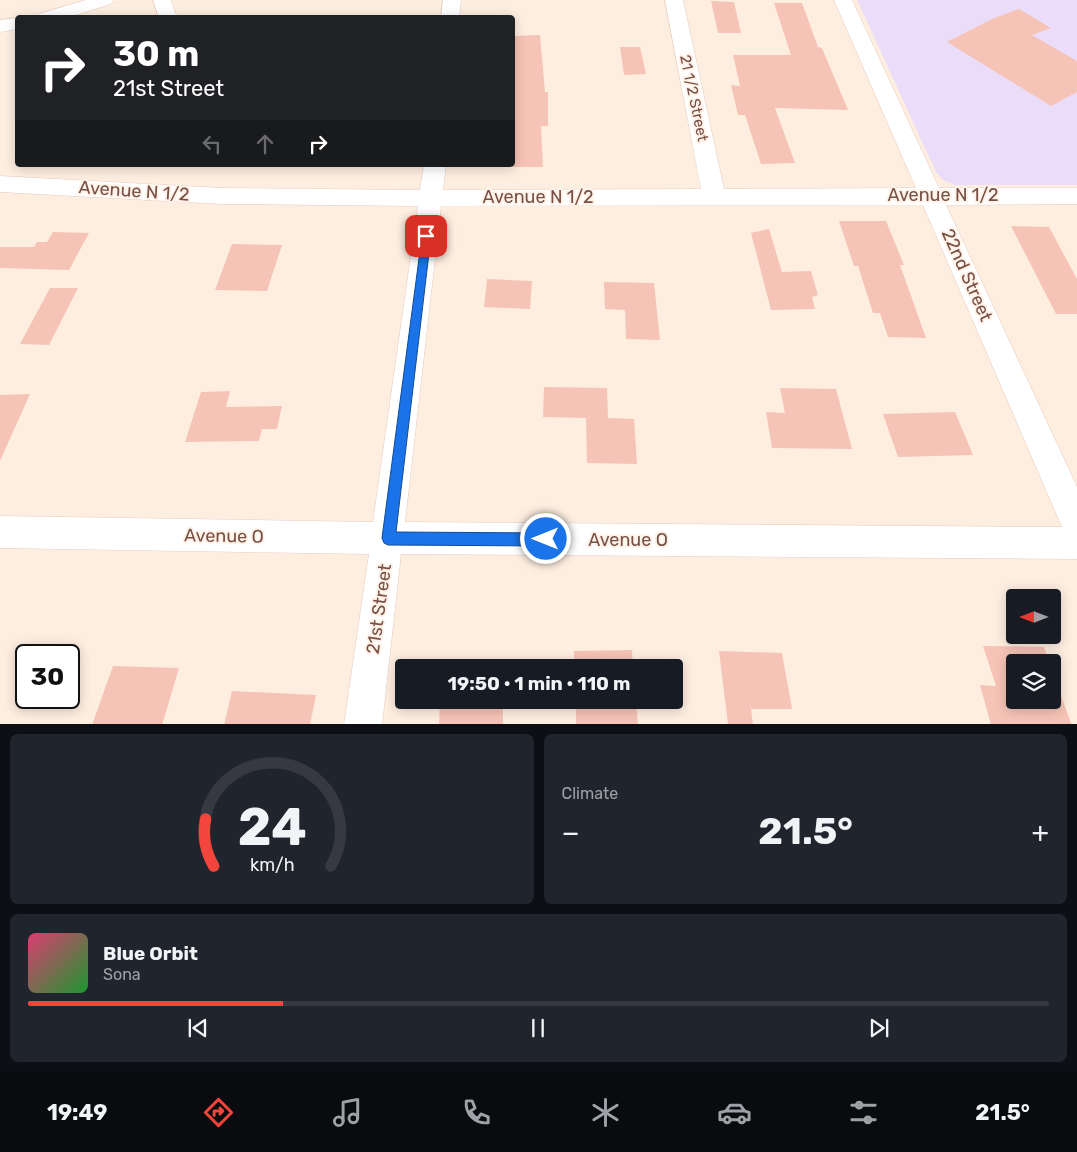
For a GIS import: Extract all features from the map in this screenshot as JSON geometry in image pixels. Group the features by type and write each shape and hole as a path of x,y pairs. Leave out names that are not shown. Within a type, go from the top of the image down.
{"street":[{"path":"55,15 104,0"},
{"path":"162,0 167,15"},
{"path":"450,15 452,0"},
{"name":"21 1/2 Street","path":"674,0 714,196"},
{"name":"22nd Street","path":"843,0 1077,523"},
{"path":"87,187 100,167"},
{"name":"21st Street","path":"363,724 435,167"},
{"name":"Avenue N 1/2","path":"0,184 87,187 222,196 431,198 1077,196"},
{"name":"Avenue O","path":"0,532 388,538 1077,543"}],"shaded area":[{"path":"857,0 1077,0 1077,185 955,185 943,180 936,172"}],"building":[{"path":"711,1 734,2 741,33 718,33"},
{"path":"774,3 802,3 818,47 822,48 848,110 775,108 795,163 761,164 745,115 738,115 731,85 740,86 733,55 791,55"},
{"path":"1019,9 1051,28 1032,35 1077,61 1077,92 1051,106 947,42 992,19"},
{"path":"540,35 545,92 548,92 548,126 541,126 543,167 515,167 515,36"},
{"path":"620,47 640,47 646,74 624,75"},
{"path":"839,221 886,221 904,265 900,265 926,338 888,337 880,313 873,313 858,266 854,266"},
{"path":"1011,226 1049,227 1077,279 1077,314 1056,314"},
{"path":"769,229 782,272 811,271 818,295 812,297 815,309 771,310 751,233"},
{"path":"53,232 89,233 69,270 0,268 0,247 34,247 37,242 47,242"},
{"path":"232,244 282,245 267,291 215,290"},
{"path":"487,279 532,281 530,309 484,307"},
{"path":"604,282 654,283 660,340 626,339 625,310 605,309"},
{"path":"50,288 78,288 49,345 20,344"},
{"path":"544,387 607,388 608,418 634,419 637,464 587,463 586,418 543,417"},
{"path":"780,388 836,389 852,449 772,448 766,412 785,413"},
{"path":"230,391 226,407 282,406 277,429 262,429 259,441 185,442 201,392"},
{"path":"30,394 0,461 0,395"},
{"path":"955,412 973,455 898,457 883,414"},
{"path":"983,646 1044,647 1046,654 1006,654 1006,709 1061,709 1061,696 1072,724 991,724 980,685 996,686"},
{"path":"632,650 632,659 574,659 574,651"},
{"path":"719,651 782,653 792,709 751,709 753,724 728,724"},
{"path":"113,666 179,668 162,724 92,724"},
{"path":"232,691 316,695 310,724 224,724"},
{"path":"440,709 503,709 503,724 439,724"},
{"path":"576,709 637,709 638,724 576,724"}],"route":[{"path":"426,236 388,538 546,539"}]}
